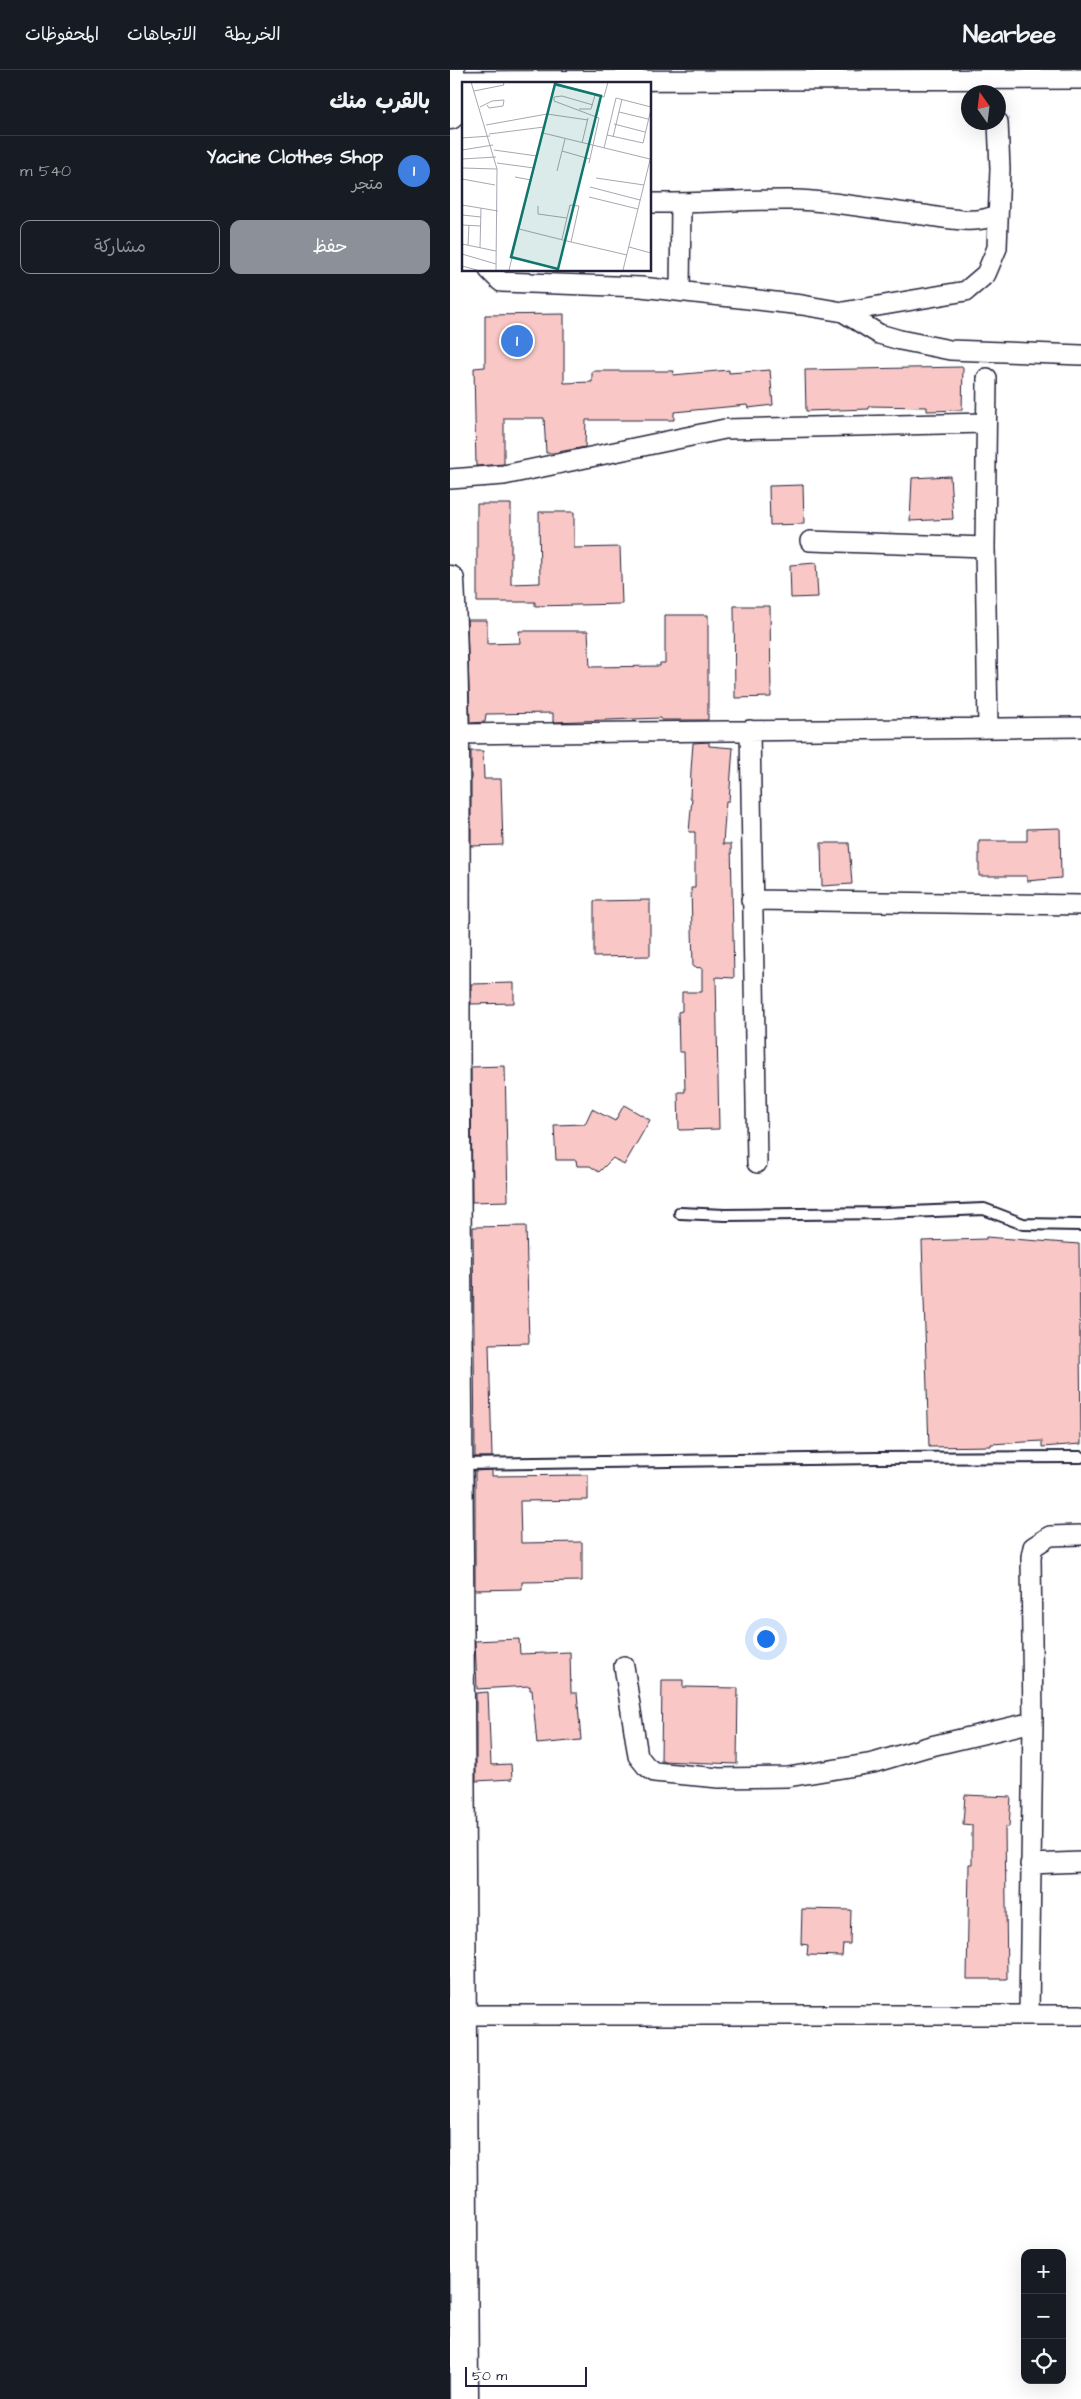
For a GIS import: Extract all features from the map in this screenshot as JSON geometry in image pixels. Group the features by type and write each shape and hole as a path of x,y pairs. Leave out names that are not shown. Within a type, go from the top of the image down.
{"main road":[{"path":"450,70 450,115"},
{"path":"450,580 456,734 453,1203 454,1356 460,1464 464,2399"}],"street":[{"path":"999,85 1018,75 1081,79"},
{"path":"450,81 666,76 905,76 988,85"},
{"path":"490,271 501,282 588,277 843,312 966,291 986,274 996,248 998,130"},
{"path":"651,203 681,204 796,200 851,203 899,213 983,220 998,213"},
{"path":"680,291 681,204"},
{"path":"843,312 879,334 950,350 1081,355"},
{"path":"987,378 985,547 988,728"},
{"path":"450,479 504,475 725,429 986,423"},
{"path":"810,541 985,547"},
{"path":"456,734 1081,727"},
{"path":"750,730 751,900 757,1163"},
{"path":"751,900 1081,905"},
{"path":"1029,2014 1033,1722 1032,1547 1050,1536 1081,1535"},
{"path":"624,1666 638,1756 654,1772 719,1778 788,1777 873,1763 927,1747 1033,1722"},
{"path":"1030,1864 1081,1862"},
{"path":"463,2015 1081,2015"}],"lane":[{"path":"680,1213 725,1215 884,1213 984,1208 1023,1224 1081,1225"},
{"path":"460,1464 1081,1457"}],"building":[{"path":"564,314 564,383 592,382 592,371 674,371 673,375 729,370 729,373 770,370 773,405 748,408 747,405 674,412 674,420 586,420 585,447 553,453 546,453 544,418 504,418 504,464 476,466 474,368 485,367 485,315"},
{"path":"963,367 962,410 927,411 927,407 869,406 869,409 806,411 805,370"},
{"path":"950,476 953,519 910,521 912,478"},
{"path":"803,485 804,524 770,525 769,486"},
{"path":"477,504 511,504 511,584 540,583 539,512 574,512 574,548 620,547 622,604 535,606 535,602 477,602"},
{"path":"816,563 818,597 791,598 790,565"},
{"path":"734,606 770,606 771,697 735,698"},
{"path":"665,615 708,615 708,720 661,720 661,718 553,722 553,713 486,714 485,722 470,723 467,620 487,620 487,644 520,643 519,631 588,631 590,667 660,666 660,663 665,663"},
{"path":"709,742 709,746 733,748 729,801 726,801 723,844 731,844 734,978 716,977 719,1129 679,1130 678,1092 685,1092 684,1052 679,1052 678,1012 682,1011 682,992 702,992 702,968 693,967 691,888 695,888 695,832 689,832 693,743"},
{"path":"471,751 483,751 484,779 501,779 503,845 471,846"},
{"path":"1060,828 1061,878 1027,881 1027,876 979,876 979,841 1027,841 1027,829"},
{"path":"821,843 849,843 852,884 822,886"},
{"path":"650,900 650,956 594,957 594,901"},
{"path":"514,983 514,1003 471,1004 471,984"},
{"path":"505,1066 508,1201 472,1202 471,1067"},
{"path":"624,1105 650,1120 624,1165 613,1158 599,1172 590,1166 577,1166 576,1160 556,1160 554,1125 585,1124 592,1109 615,1121"},
{"path":"526,1226 529,1343 489,1344 492,1457 475,1457 473,1227"},
{"path":"986,1237 1079,1244 1081,1444 1042,1447 1042,1441 991,1444 991,1446 929,1447 922,1241 986,1239"},
{"path":"492,1470 492,1476 588,1475 588,1500 520,1501 521,1543 582,1542 582,1581 522,1582 522,1589 475,1590 475,1471"},
{"path":"519,1639 520,1654 570,1652 571,1693 577,1693 581,1740 537,1744 532,1690 530,1690 530,1686 477,1689 475,1641"},
{"path":"662,1680 683,1680 683,1687 738,1688 737,1764 661,1761"},
{"path":"488,1692 491,1765 511,1764 512,1779 476,1781 476,1693"},
{"path":"965,1795 1011,1797 1009,1827 1005,1827 1007,1979 967,1979 969,1864 972,1864 972,1825 963,1824"},
{"path":"802,1909 851,1910 850,1944 843,1944 842,1956 807,1955 808,1945 801,1944"}],"place":[{"name":"Yacine Clothes Shop","path":"517,341"}]}
